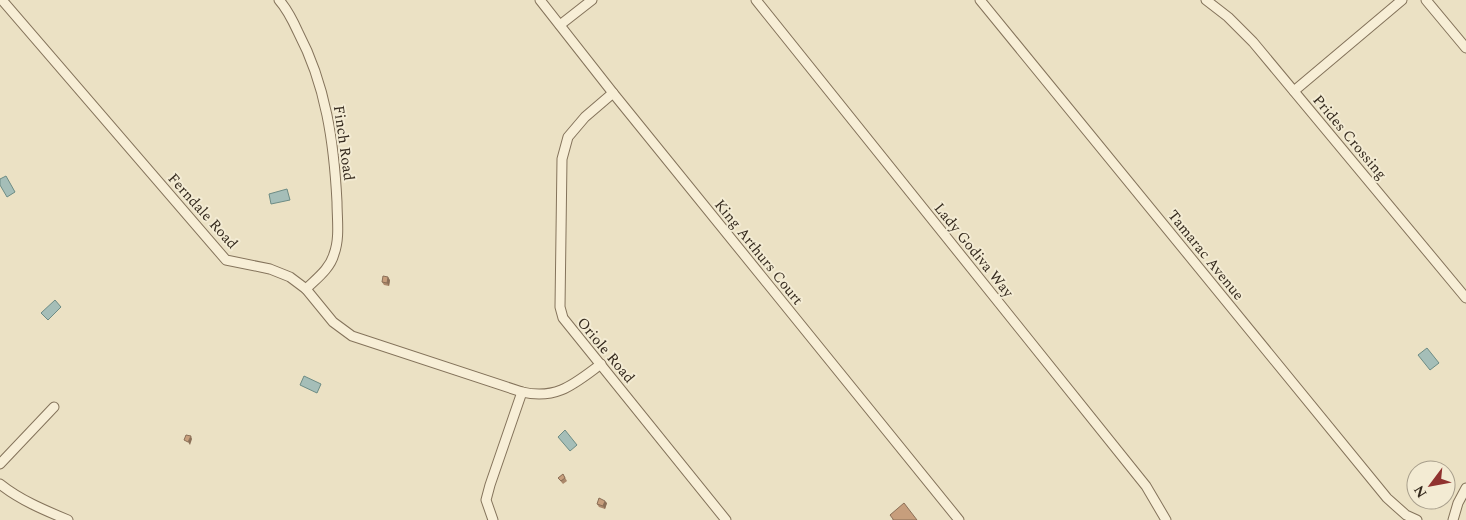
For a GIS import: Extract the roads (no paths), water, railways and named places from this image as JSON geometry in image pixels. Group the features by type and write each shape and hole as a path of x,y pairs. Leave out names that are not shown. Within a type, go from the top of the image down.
{"street":[{"name":"Ferndale Road","path":"2,0 226,260 270,269 290,276 306,290 333,322 352,336 522,392 536,395 554,394 571,387 601,364"},
{"name":"Finch Road","path":"279,0 285,7 305,45 321,87 331,132 338,233 334,256 325,271 306,290"},
{"name":"King Arthurs Court","path":"540,0 613,93 959,520"},
{"path":"560,26 592,0"},
{"name":"Lady Godiva Way","path":"756,0 1146,486 1166,520"},
{"name":"Tamarac Avenue","path":"980,0 1388,498 1406,515 1417,520"},
{"name":"Prides Crossing","path":"1206,0 1228,17 1253,42 1466,298"},
{"path":"1294,91 1402,0"},
{"path":"1426,0 1466,48"},
{"name":"Oriole Road","path":"613,93 585,116 568,137 562,159 560,307 563,318 568,326 601,364 726,520"},
{"path":"493,520 486,500 522,392"},
{"path":"0,464 54,406"},
{"path":"0,484 27,501 68,520"},
{"path":"1453,520 1458,503 1466,488"}],"water":[{"path":"6,176 15,192 7,197 0,185 0,179"},
{"path":"287,189 290,200 271,204 269,194"},
{"path":"55,300 61,307 48,320 41,313"},
{"path":"1427,348 1439,363 1430,370 1418,355"},
{"path":"304,376 321,384 317,393 300,385"},
{"path":"565,430 577,445 570,451 558,437"}]}
